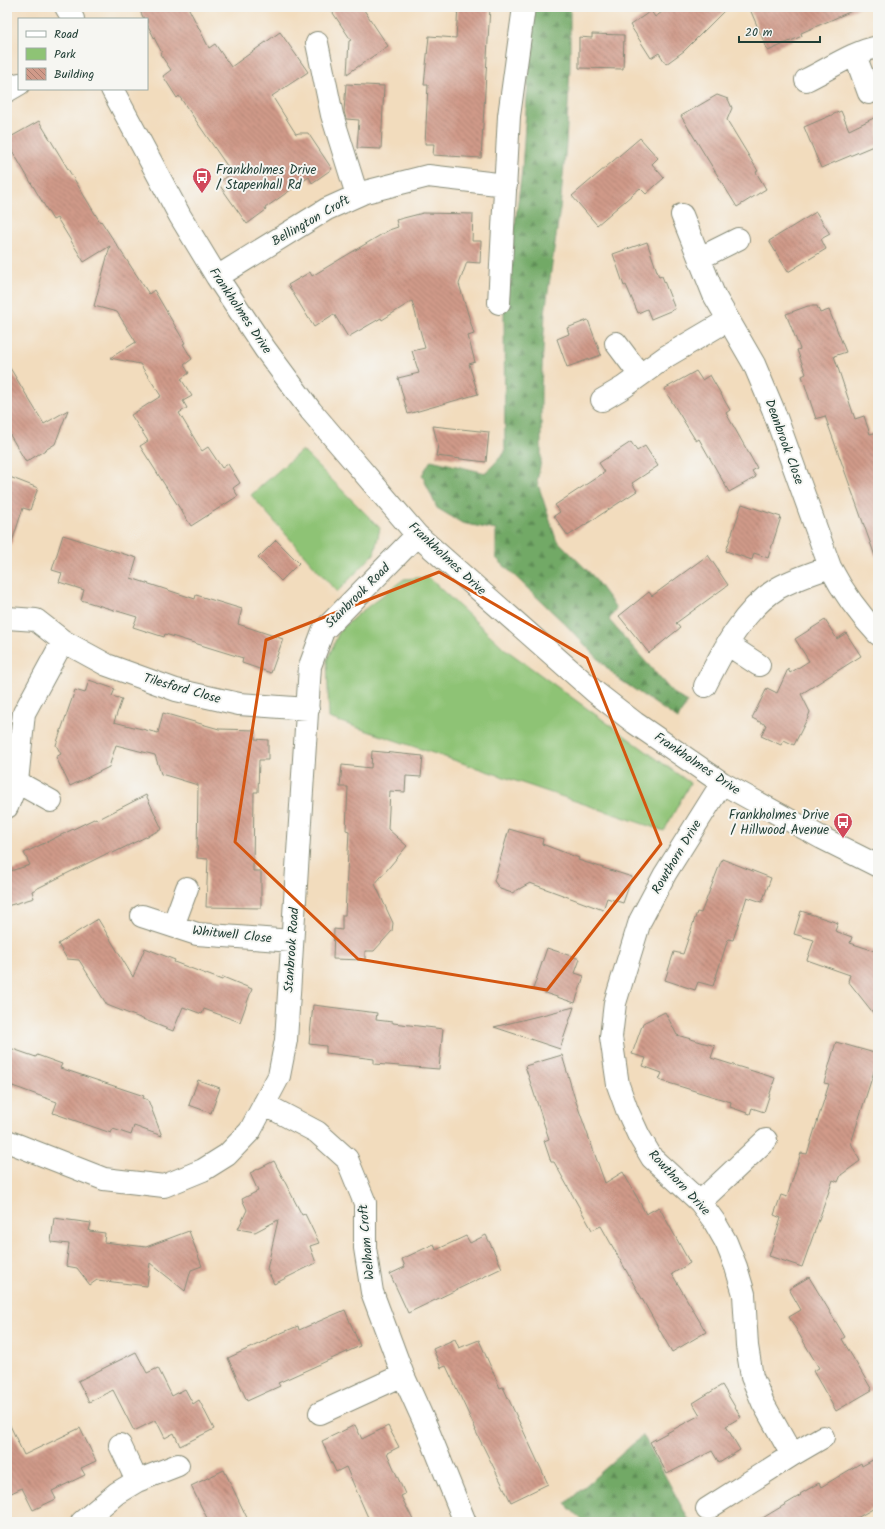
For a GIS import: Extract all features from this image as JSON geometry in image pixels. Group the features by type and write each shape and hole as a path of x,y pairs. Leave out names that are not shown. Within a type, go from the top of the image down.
{"street":[{"path":"66,7 72,18"},
{"path":"499,303 509,116 524,7"},
{"path":"317,43 332,115 357,195"},
{"path":"806,80 855,55 871,48 878,47"},
{"path":"855,55 869,93"},
{"path":"7,91 18,85"},
{"name":"Frankholmes Drive","path":"113,90 180,216 217,277 265,349 311,411 417,535 595,692 636,723 722,783 822,838 878,866"},
{"name":"Bellington Croft","path":"217,277 327,209 365,192 428,176 506,185"},
{"name":"Deanbrook Close","path":"682,215 714,295 754,364 773,409 830,567 843,591 865,620 878,634"},
{"path":"700,258 738,239"},
{"path":"602,400 667,356 728,320"},
{"path":"616,343 640,375"},
{"name":"Stanbrook Road","path":"7,1141 104,1179 164,1186 203,1170 228,1155 250,1131 279,1076 286,1040 310,666 323,631 417,535"},
{"path":"705,686 727,644 754,608 778,588 830,567"},
{"name":"Tilesford Close","path":"7,618 36,620 63,641 107,665 176,690 238,704 308,709"},
{"path":"7,807 17,782 24,713 63,641"},
{"path":"727,644 759,665"},
{"path":"17,782 52,801"},
{"name":"Rowthorn Drive","path":"722,783 664,874 640,921 615,1003 611,1037 618,1084 627,1110 639,1136 652,1158 700,1202 714,1221 726,1242 736,1267 744,1294 747,1346 752,1377 763,1403 792,1454"},
{"name":"Whitwell Close","path":"173,926 187,888"},
{"name":"Whitwell Close","path":"142,916 197,934 292,941"},
{"name":"Welham Croft","path":"264,1104 317,1132 347,1159 365,1203 365,1248 372,1292 403,1375 427,1428 464,1522"},
{"path":"700,1202 766,1140"},
{"path":"320,1413 403,1375"},
{"path":"707,1509 792,1454 824,1437"},
{"path":"120,1445 137,1481"},
{"path":"82,1522 117,1493 137,1481 178,1465"}],"highlighted area":[{"path":"439,572 587,658 661,844 547,990 358,959 235,842 266,640"}],"green space":[{"path":"533,7 570,7 570,66 566,144 560,208 545,313 541,388 541,461 537,481 556,539 592,575 616,608 609,620 674,694 687,702 678,719 616,677 565,624 496,558 496,530 462,523 437,508 422,475 431,460 486,473 505,452 504,311 522,170"},
{"path":"302,450 380,528 374,554 337,592 251,495"},
{"path":"428,577 505,649 690,783 664,831 329,718 327,660 340,630 404,579"},
{"path":"643,1435 690,1522 584,1522 565,1504"}],"building":[{"path":"138,7 188,7 209,48 215,44 231,67 280,32 308,72 272,96 296,134 308,133 332,169 312,183 309,177 265,208 266,210 247,224 218,183 232,173 179,96 177,98 163,76 171,70 160,54 162,53 148,26 148,18 144,18"},
{"path":"329,7 362,7 388,46 347,74 349,41 351,40"},
{"path":"458,7 490,7 481,158 433,155 434,144 425,144 428,85 424,85 429,36 456,38"},
{"path":"669,7 728,7 684,51 666,64 659,53 651,58 630,25 651,11 655,17"},
{"path":"749,7 861,7 801,33 802,36 768,51"},
{"path":"592,34 624,35 623,69 579,68 579,37 592,38"},
{"path":"346,84 384,86 381,149 357,148 359,120 346,119 344,112"},
{"path":"717,95 728,99 732,108 727,120 758,171 756,172 766,189 737,207 681,116"},
{"path":"841,111 849,130 878,116 878,144 821,168 804,127"},
{"path":"39,121 100,222 101,221 149,294 154,290 185,343 183,344 192,359 184,365 189,373 181,379 192,396 183,401 187,408 179,413 202,451 208,447 222,468 228,464 240,483 233,488 238,496 191,526 140,446 148,441 131,415 161,396 140,364 110,358 136,342 117,312 94,306 110,246 84,262 57,218 53,220 7,142 7,139"},
{"path":"640,138 658,158 652,164 664,178 646,194 640,188 597,225 572,196"},
{"path":"816,212 830,234 821,239 826,249 788,272 769,241"},
{"path":"423,213 473,214 472,241 481,241 480,263 467,262 459,284 474,334 468,336 475,362 469,364 478,394 408,414 398,378 419,373 412,351 425,348 412,301 382,320 381,318 348,337 334,314 314,327 288,285 310,272 312,276 389,230 398,227 396,220"},
{"path":"647,242 659,277 662,276 675,309 651,319 647,309 638,313 626,285 624,286 613,254"},
{"path":"808,306 817,306 820,313 829,310 846,352 834,356 855,419 864,416 870,434 878,432 878,556 875,556 825,416 816,419 802,376 806,374 797,350 800,349 786,314"},
{"path":"588,320 601,355 567,367 557,339 569,334 567,328"},
{"path":"7,363 44,424 68,410 55,444 26,462 7,430"},
{"path":"696,371 702,380 710,375 730,410 726,413 757,468 752,471 756,477 729,492 699,439 696,441 664,389"},
{"path":"433,426 489,432 486,462 436,456 438,445"},
{"path":"631,442 637,451 645,446 658,466 632,483 637,491 568,536 554,516 560,512 555,505 605,472 599,463"},
{"path":"7,476 38,488 30,510 23,508 11,545 7,544"},
{"path":"742,504 781,517 768,558 754,553 752,560 726,551"},
{"path":"63,535 137,558 131,578 195,599 196,595 242,609 238,624 283,639 271,673 242,663 243,658 165,634 164,637 133,627 137,617 81,600 84,590 59,582 62,573 52,570"},
{"path":"276,540 299,563 281,581 258,558"},
{"path":"708,555 728,585 676,623 680,628 649,653 619,616 649,592 652,596"},
{"path":"825,620 837,639 846,633 861,656 801,694 810,712 807,720 794,745 784,740 781,745 761,736 766,725 752,718 767,688 777,693 788,669 790,673 809,661 795,639"},
{"path":"89,680 115,689 112,696 122,699 114,722 158,733 163,713 219,729 255,730 255,739 268,740 268,760 259,760 258,792 254,792 253,871 261,871 261,908 206,907 208,859 197,858 198,785 161,774 155,755 116,745 109,767 70,786 56,757 61,754 56,745 75,690 85,693"},
{"path":"372,751 423,756 421,777 406,776 405,792 390,791 388,829 407,846 375,884 393,923 392,931 374,951 365,951 365,960 333,959 334,929 342,930 342,915 345,915 349,831 346,830 348,787 340,787 342,765 371,768"},
{"path":"146,795 162,829 113,853 112,851 32,891 34,898 7,906 7,872 30,865 24,853 96,818 97,820"},
{"path":"509,829 543,839 542,844 579,858 578,860 632,877 623,903 607,898 603,910 530,883 512,893 500,889 494,881"},
{"path":"722,859 771,878 762,902 747,897 733,940 728,939 713,986 698,982 695,990 665,980 674,952 683,954 697,912 701,913"},
{"path":"801,911 838,923 835,931 852,937 850,943 878,952 878,1019 848,981 850,975 807,960 814,940 794,934"},
{"path":"98,919 133,977 145,948 175,960 174,962 222,980 223,977 252,989 240,1022 204,1009 202,1014 183,1007 173,1031 107,1005 79,960 67,959 58,944"},
{"path":"547,948 580,959 575,973 584,976 575,1003 533,989"},
{"path":"313,1005 377,1013 376,1020 443,1029 439,1069 374,1064 374,1059 326,1053 326,1046 309,1044"},
{"path":"574,1007 560,1049 494,1027"},
{"path":"665,1012 677,1035 715,1046 711,1058 775,1078 764,1112 752,1108 750,1114 730,1107 731,1102 659,1080 662,1073 643,1066 646,1058 632,1054 643,1023"},
{"path":"836,1042 878,1054 878,1059 851,1143 860,1161 841,1175 838,1182 833,1180 802,1267 769,1256 781,1218 774,1215 781,1195 787,1197 801,1153 807,1154 829,1084 824,1083"},
{"path":"7,1047 36,1057 37,1055 62,1064 60,1068 144,1096 143,1098 148,1100 162,1136 134,1126 131,1135 113,1129 111,1133 53,1113 57,1102 7,1084"},
{"path":"562,1055 575,1099 605,1183 623,1172 646,1214 659,1207 690,1263 672,1274 706,1332 672,1352 601,1226 592,1230 554,1162 551,1162 544,1141 549,1139 525,1066"},
{"path":"198,1080 220,1088 211,1113 189,1105"},
{"path":"274,1161 302,1215 305,1214 319,1243 310,1246 316,1263 274,1284 267,1269 278,1220 255,1232 238,1229 247,1210 242,1199 258,1191 250,1173"},
{"path":"54,1218 91,1223 89,1231 105,1233 104,1242 146,1247 189,1231 202,1266 191,1270 185,1291 150,1263 147,1286 97,1280 90,1285 77,1268 66,1266 69,1244 51,1242"},
{"path":"486,1235 502,1268 408,1313 390,1274 405,1267 402,1259 434,1244 436,1250 466,1236 470,1243"},
{"path":"809,1277 845,1337 842,1339 872,1390 836,1411 813,1371 819,1368 789,1317 801,1310 789,1289"},
{"path":"345,1310 360,1346 278,1383 280,1386 247,1401 228,1358 298,1326 299,1330"},
{"path":"455,1339 459,1348 479,1340 500,1388 503,1387 548,1484 511,1502 475,1430 446,1366 441,1368 433,1349"},
{"path":"136,1352 147,1373 158,1368 172,1396 185,1389 193,1404 199,1400 214,1429 180,1446 174,1433 165,1438 156,1420 134,1431 113,1390 89,1402 78,1381"},
{"path":"722,1385 741,1417 726,1426 740,1450 719,1463 712,1451 667,1474 650,1442 700,1415 693,1403"},
{"path":"7,1419 24,1455 80,1428 96,1461 81,1468 85,1475 52,1491 56,1499 33,1510 22,1488 7,1495"},
{"path":"355,1425 362,1439 388,1426 399,1447 387,1453 405,1494 401,1496 414,1522 370,1522 346,1467 336,1472 322,1441"},
{"path":"878,1457 878,1506 850,1522 756,1522 819,1483 821,1487 861,1463 862,1466"},
{"path":"224,1470 249,1522 209,1522 191,1486"}],"place":[{"name":"Frankholmes Drive / Stapenhall Rd","path":"202,194"},
{"name":"Frankholmes Drive / Hillwood Avenue","path":"843,839"}]}
